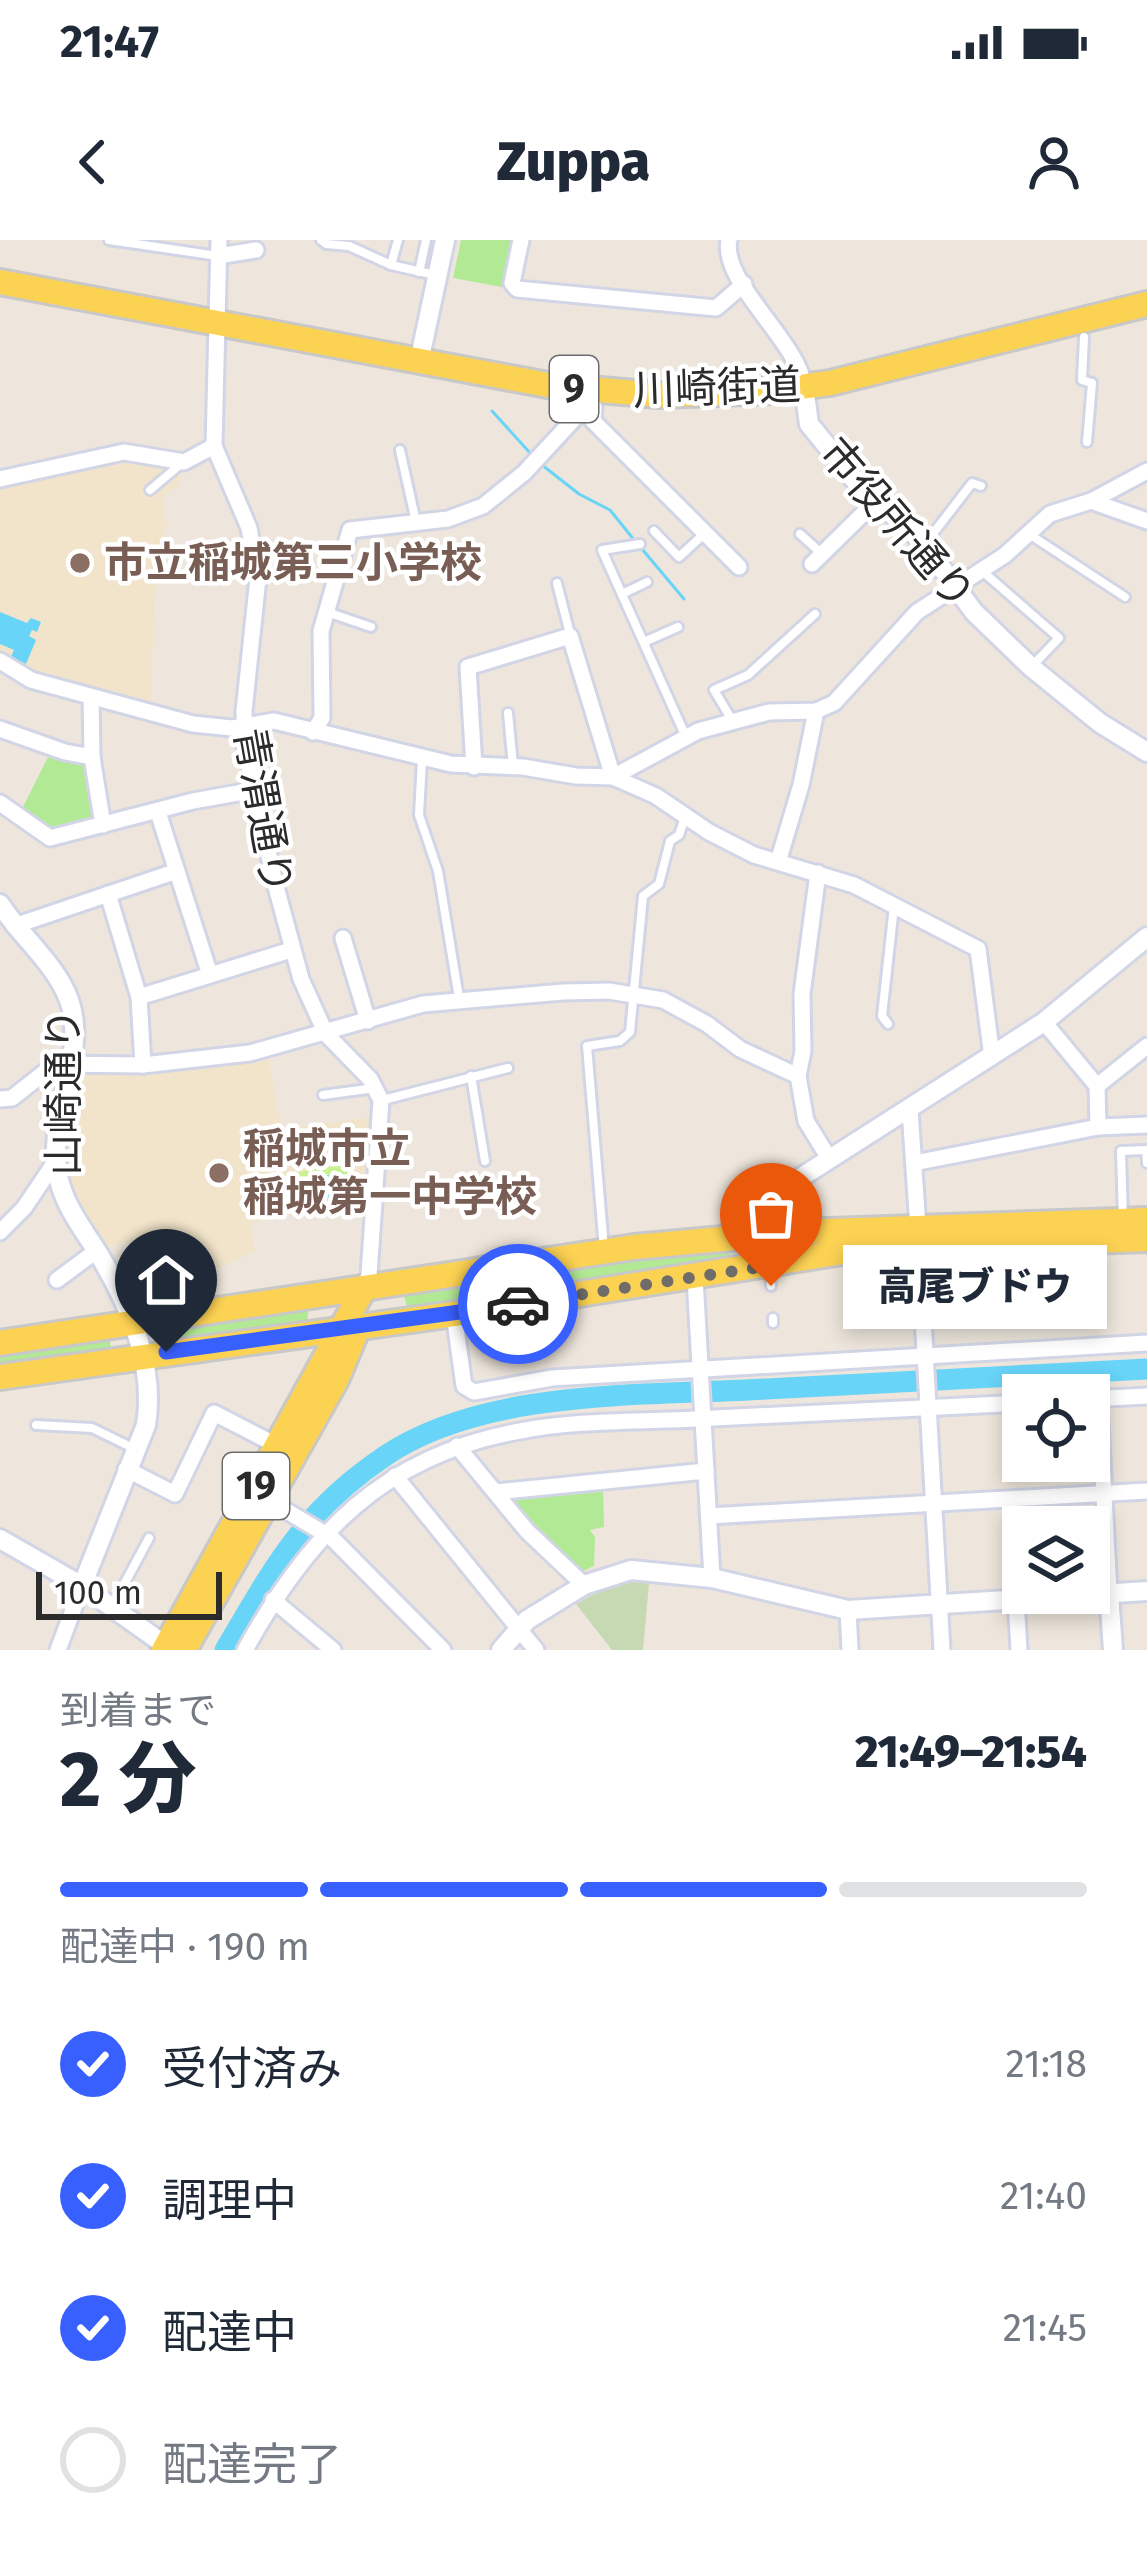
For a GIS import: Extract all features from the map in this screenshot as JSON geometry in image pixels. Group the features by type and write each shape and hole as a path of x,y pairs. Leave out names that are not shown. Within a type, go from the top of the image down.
{"main road":[{"name":"川崎街道","path":"0,282 217,332 583,401 659,395 804,395 894,386 1147,321"},
{"name":"川崎街道","path":"0,299 419,362 583,401"},
{"name":"川崎街道","path":"804,395 1147,304"},
{"path":"0,1377 142,1355 350,1335 424,1318 695,1277 770,1276 918,1238 1135,1220"},
{"path":"0,1343 604,1251 765,1235 1147,1239"},
{"path":"406,1282 398,1292 400,1309 424,1318"},
{"name":"19","path":"176,1649 279,1507 350,1335 364,1288"},
{"name":"19","path":"176,1649 278,1446 350,1335"}],"street":[{"path":"419,362 428,274 445,240"},
{"path":"521,240 512,283 517,289 716,308 744,284"},
{"name":"市役所通り","path":"729,240 728,256 800,366 809,424 848,474 903,522 974,613 1031,667 1100,723 1147,752"},
{"path":"218,248 256,250"},
{"name":"青渭通り","path":"218,248 214,446 249,528 258,578 243,727 291,950 326,1034 379,1094"},
{"path":"314,732 322,718 321,632 350,530 448,519 483,506 538,458 574,419 583,401"},
{"path":"583,401 593,421 739,567"},
{"path":"0,479 124,452 184,462 214,446"},
{"path":"613,776 686,737 769,712 816,711 834,703 894,633 953,585 1005,555 1050,514 1091,501 1147,471"},
{"path":"817,559 875,501"},
{"path":"1091,501 1147,521"},
{"path":"474,767 468,667 570,636 613,776"},
{"path":"0,661 31,680 193,724 243,727 274,721 474,767 613,776 739,848 894,904 979,949 992,1057"},
{"path":"91,697 92,757 103,824"},
{"path":"778,862 816,711"},
{"path":"0,729 92,757"},
{"path":"0,803 50,838 255,790"},
{"path":"158,812 209,975"},
{"path":"14,926 177,871"},
{"path":"818,873 802,994 803,1051 798,1076 806,1120 830,1160"},
{"path":"108,894 139,998 143,1065"},
{"name":"山崎通り","path":"0,904 49,967 70,1003 70,1065 55,1162 67,1203 134,1323 149,1405 146,1425 82,1586"},
{"path":"770,1276 765,1220 772,1198 1044,1022 1147,937"},
{"path":"344,938 368,1021"},
{"path":"139,998 291,950"},
{"path":"0,1099 12,1098 47,1068 143,1065 250,1053 423,1004 563,992 636,993 663,1000 740,1049 798,1076"},
{"path":"1044,1022 1097,1086 1098,1127"},
{"path":"1097,1086 1147,1046"},
{"path":"364,1288 369,1275 379,1094"},
{"path":"910,1110 941,1650"},
{"path":"914,1163 1098,1127 1147,1125"},
{"path":"0,1232 24,1208 55,1162"},
{"path":"57,1280 97,1251"},
{"path":"695,1277 712,1578"},
{"path":"454,1313 464,1386 474,1392 552,1378 926,1361 1147,1343"},
{"path":"1110,1398 1147,1396"},
{"path":"245,1650 320,1531 395,1476 457,1447 550,1426 703,1413 1002,1403"},
{"path":"126,1469 175,1494 214,1413 278,1446"},
{"path":"457,1447 527,1531 584,1585"},
{"path":"495,1492 706,1471"},
{"path":"395,1476 536,1650"},
{"path":"1103,1482 1105,1506"},
{"path":"709,1516 1147,1490"},
{"path":"279,1507 320,1531 442,1650"},
{"path":"0,1539 82,1586 176,1649"},
{"path":"501,1650 518,1628 584,1585 631,1570 712,1578 848,1610 1002,1600"},
{"path":"58,1650 82,1586"},
{"path":"1110,1594 1147,1592"},
{"path":"273,1600 333,1650"},
{"path":"1110,1608 1113,1650"},
{"path":"848,1610 850,1650"},
{"path":"1017,1614 1019,1650"}],"lane":[{"path":"109,240 218,248"},
{"path":"321,240 428,274 426,240"},
{"path":"391,265 398,240"},
{"path":"1084,337 1082,380 1092,383 1087,442"},
{"path":"400,450 416,522"},
{"path":"150,490 184,462"},
{"path":"924,545 972,482"},
{"path":"654,531 679,557 706,532"},
{"path":"800,534 817,559"},
{"path":"1028,534 1125,597"},
{"path":"640,544 602,550 686,737"},
{"path":"980,569 1059,638 1031,667"},
{"path":"622,594 647,582"},
{"path":"557,584 570,636"},
{"path":"325,611 371,627"},
{"path":"733,722 714,690 748,675 814,614"},
{"path":"644,642 678,627"},
{"path":"508,713 513,767"},
{"path":"422,758 419,815 438,871 459,998"},
{"path":"604,1251 587,1046 620,1041 630,1032 643,896 658,884 670,841 679,835 686,816"},
{"path":"888,1024 882,1016 894,904"},
{"path":"323,1095 379,1094 508,1068"},
{"path":"471,1076 485,1161"},
{"path":"1135,1220 1120,1151 1146,1150 1147,1163"},
{"path":"36,1425 92,1428 134,1449"},
{"path":"113,1606 149,1538"}],"shaded area":[{"name":"市立稲城第三小学校","path":"121,457 187,468 179,485 162,496 167,526 154,601 151,703 33,670 0,650 0,483"},
{"name":"稲城市立 稲城第一中学校","path":"268,1055 281,1129 375,1117 368,1201 251,1222 255,1251 197,1279 162,1235 104,1247 75,1200 65,1166 75,1076 82,1071 149,1070"}],"green space":[{"path":"461,240 513,240 502,287 453,278"},
{"path":"49,755 86,762 97,816 94,822 51,831 22,809"},
{"path":"350,1164 360,1188 351,1189 353,1198 291,1207 289,1193 276,1195 273,1176"},
{"path":"728,1244 731,1266 408,1309 403,1293"},
{"path":"309,1308 306,1327 170,1341 167,1326"},
{"path":"109,1336 112,1355 0,1372 0,1350"},
{"path":"603,1486 604,1527 590,1530 595,1537 594,1566 583,1571 532,1529 505,1499 509,1494"},
{"path":"631,1581 649,1583 643,1650 612,1650 576,1604 604,1588"}],"water":[{"path":"0,612 27,623 31,618 41,622 29,636 36,640 26,664 11,657 14,650 0,644"},
{"path":"343,1173 347,1195 300,1202 296,1180"}],"waterway":[{"path":"492,411 531,454"},
{"path":"542,465 579,494 610,510 635,541"},
{"path":"642,549 684,599"},
{"path":"225,1650 275,1567 332,1498 385,1456 425,1434 470,1418 620,1395 1147,1369"}],"way so far":[{"path":"518,1304 768,1266 771,1286"}],"place":[{"name":"市立稲城第三小学校","path":"80,563"},
{"name":"稲城市立 稲城第一中学校","path":"219,1173"},
{"name":"高尾ブドウ","path":"771,1286"}],"route":[{"path":"166,1352 518,1304"}]}
